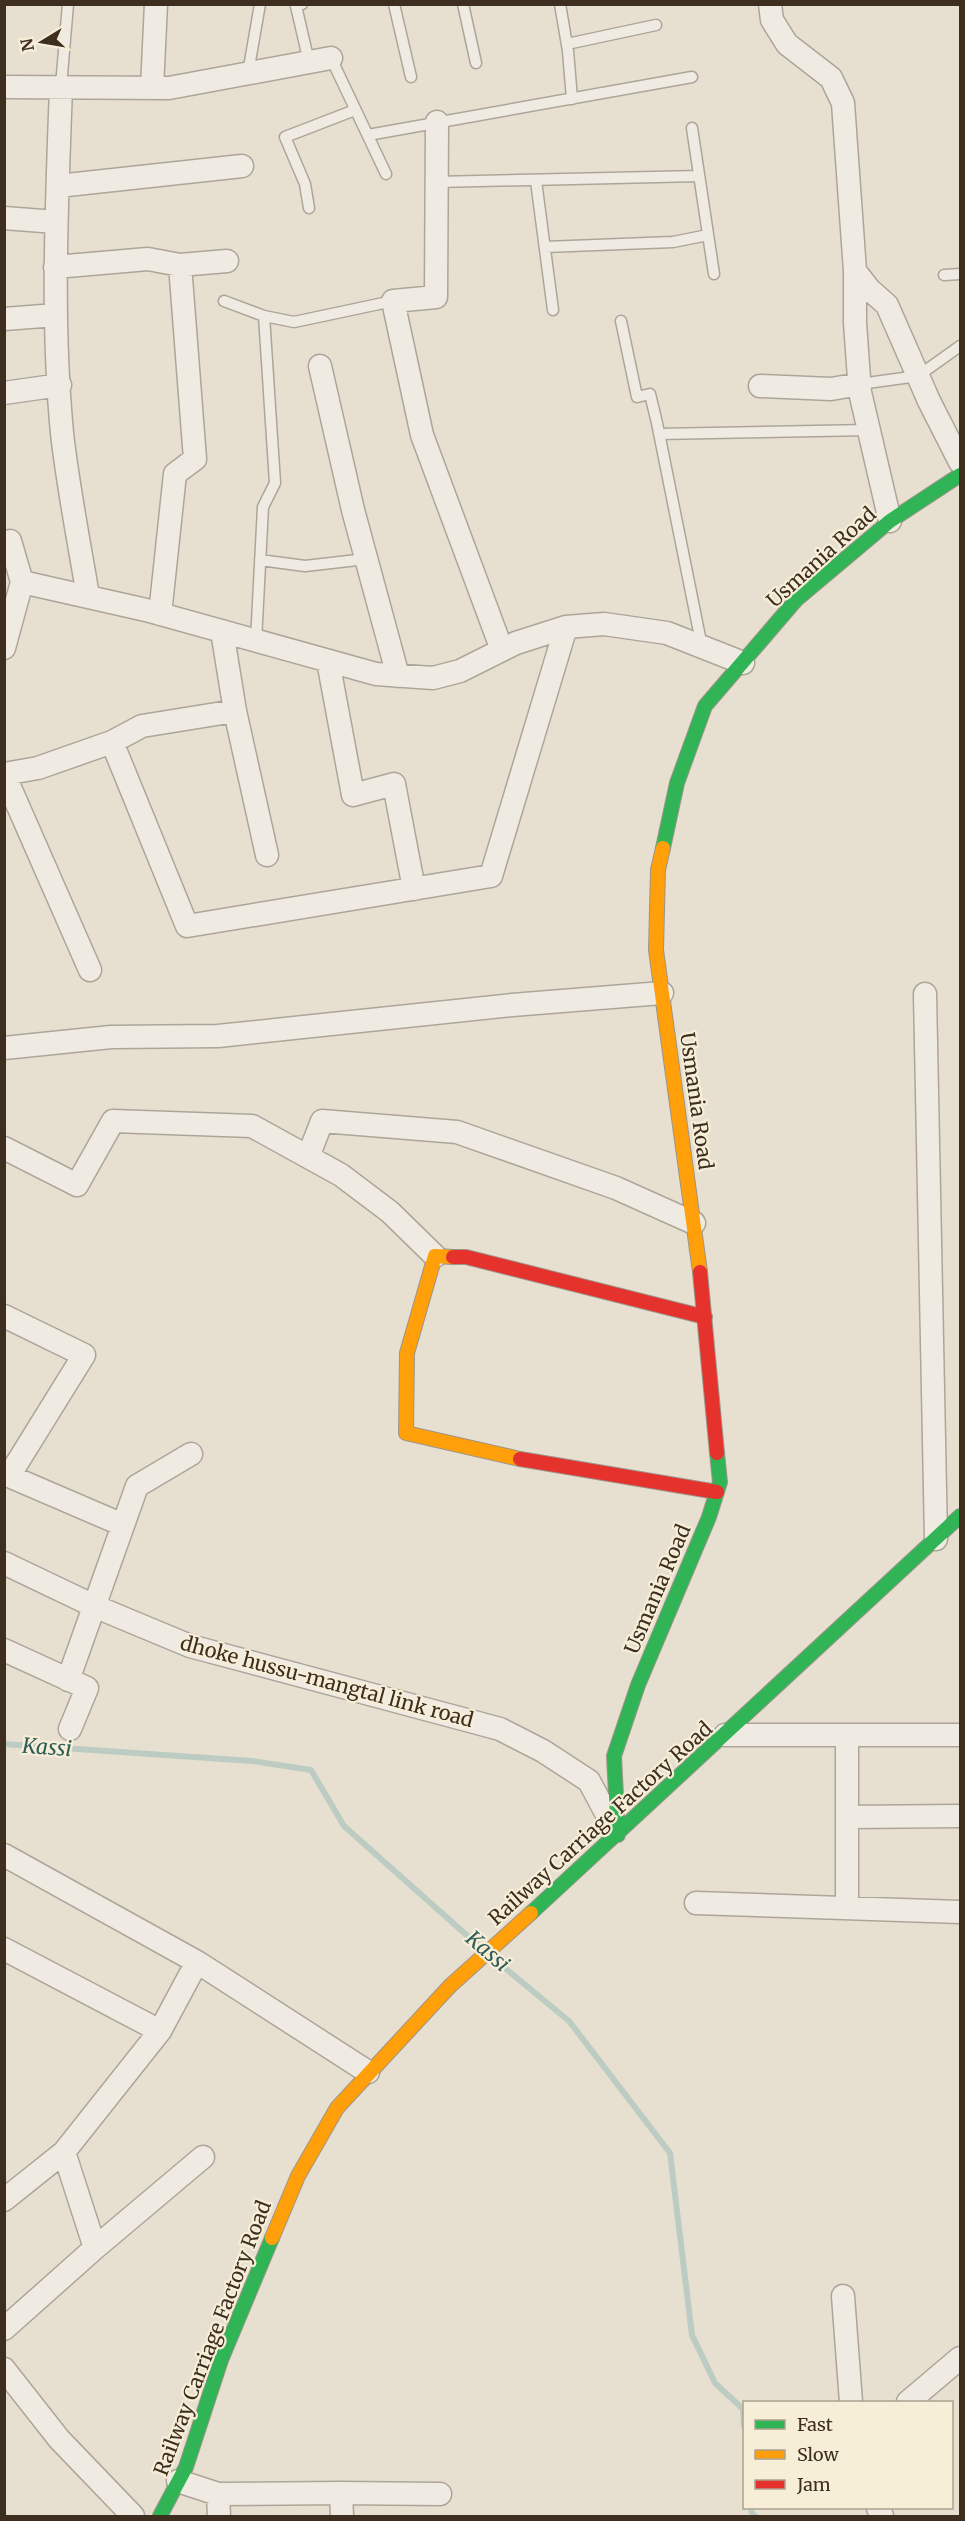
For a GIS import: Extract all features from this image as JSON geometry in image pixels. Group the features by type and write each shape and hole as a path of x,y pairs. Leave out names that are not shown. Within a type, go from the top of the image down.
{"street":[{"path":"152,88 156,4"},
{"path":"770,4 772,20 787,44 831,78 843,104 860,384 890,521"},
{"path":"4,87 169,88 320,60"},
{"path":"61,86 55,267 56,315 63,434 88,596"},
{"path":"437,122 436,297 393,301 422,435 502,650"},
{"path":"58,186 242,166"},
{"path":"4,218 56,222"},
{"path":"55,267 148,259 180,265 227,261"},
{"path":"160,614 175,474 195,459 180,265"},
{"path":"855,272 869,290 886,305 960,462"},
{"path":"4,319 56,315"},
{"path":"320,366 366,559 399,676"},
{"path":"760,386 831,389 860,384"},
{"path":"4,393 60,386"},
{"name":"Usmania Road","path":"618,1835 614,1756 638,1685 720,1482 694,1223 656,950 658,870 677,783 705,706 796,600 890,521 960,475"},
{"path":"4,648 22,582 10,542"},
{"path":"22,582 160,614 376,674 433,678 460,670 502,650 566,627 604,624 667,633 743,663"},
{"path":"112,742 187,926 491,876 566,627"},
{"path":"222,631 235,711 267,855"},
{"path":"328,661 353,795 394,784 414,889"},
{"path":"90,970 4,774 38,768 112,742 142,726 235,711"},
{"path":"4,1048 111,1037 218,1036 512,1005 662,993"},
{"path":"925,993 936,1539"},
{"path":"4,1148 77,1185 112,1121 252,1126 341,1175 390,1212 435,1256 466,1257 705,1317"},
{"path":"308,1157 322,1121 457,1132 616,1188 694,1223"},
{"path":"435,1256 407,1353 406,1434 537,1463 717,1492"},
{"path":"4,1317 84,1355 7,1475 123,1525"},
{"path":"68,1680 136,1486 191,1454"},
{"name":"Railway Carriage Factory Road","path":"160,2517 186,2466 221,2360 298,2175 337,2108 450,1986 618,1835 960,1516"},
{"name":"dhoke hussu-mangtal link road","path":"4,1563 94,1606 190,1646 500,1729 543,1751 589,1781 618,1835"},
{"path":"4,1650 87,1688 70,1729"},
{"path":"725,1735 960,1735"},
{"path":"847,1735 847,1908"},
{"path":"847,1817 960,1816"},
{"path":"4,1855 197,1962 368,2072"},
{"path":"696,1903 960,1912"},
{"path":"4,1949 160,2031"},
{"path":"4,2200 64,2152 160,2031 197,1962"},
{"path":"64,2152 94,2248"},
{"path":"4,2329 94,2248 203,2157"},
{"path":"843,2296 851,2401"},
{"path":"910,2401 960,2358"},
{"path":"4,2369 59,2439 133,2517"},
{"path":"178,2481 218,2494 440,2494"},
{"path":"341,2493 342,2517"},
{"path":"218,2494 219,2517"}],"lane":[{"path":"61,86 68,4"},
{"path":"248,73 260,4"},
{"path":"302,4 296,6 320,60 356,110 386,174"},
{"path":"394,4 411,77"},
{"path":"463,4 476,63"},
{"path":"560,4 567,44 572,99"},
{"path":"567,44 656,25"},
{"path":"368,135 692,77"},
{"path":"309,208 305,184 285,137 356,110"},
{"path":"692,128 714,274"},
{"path":"436,182 699,177"},
{"path":"536,180 553,310"},
{"path":"545,247 673,242 708,236"},
{"path":"944,275 960,274"},
{"path":"224,301 264,316 294,322 393,301"},
{"path":"256,641 262,507 275,483 264,316"},
{"path":"621,321 637,397 650,394 702,647"},
{"path":"860,384 918,375 960,346"},
{"path":"659,434 869,430"},
{"path":"260,560 305,566 366,559"}],"waterway":[{"name":"Kassi","path":"4,1744 252,1761 311,1770 344,1826 480,1947"},
{"name":"Kassi","path":"494,1959 569,2021 670,2153 692,2335 715,2383 743,2409"},
{"name":"Kassi","path":"751,2509 755,2516"}],"traffic: fast":[{"path":"663,848 677,783 705,706 796,600 890,521 960,475"},
{"path":"618,1835 614,1756 638,1685 709,1517 720,1482 717,1453"},
{"path":"531,1913 960,1516"},
{"path":"160,2516 186,2467 221,2360 272,2238"}],"traffic: slow":[{"path":"663,848 658,870 656,950 700,1272"},
{"path":"453,1257 435,1256 407,1353 406,1433 520,1459"},
{"path":"272,2238 298,2176 337,2108 450,1986 531,1913"}],"traffic: jam":[{"path":"453,1257 466,1257 705,1317"},
{"path":"700,1272 717,1453"},
{"path":"520,1459 717,1492"}]}
